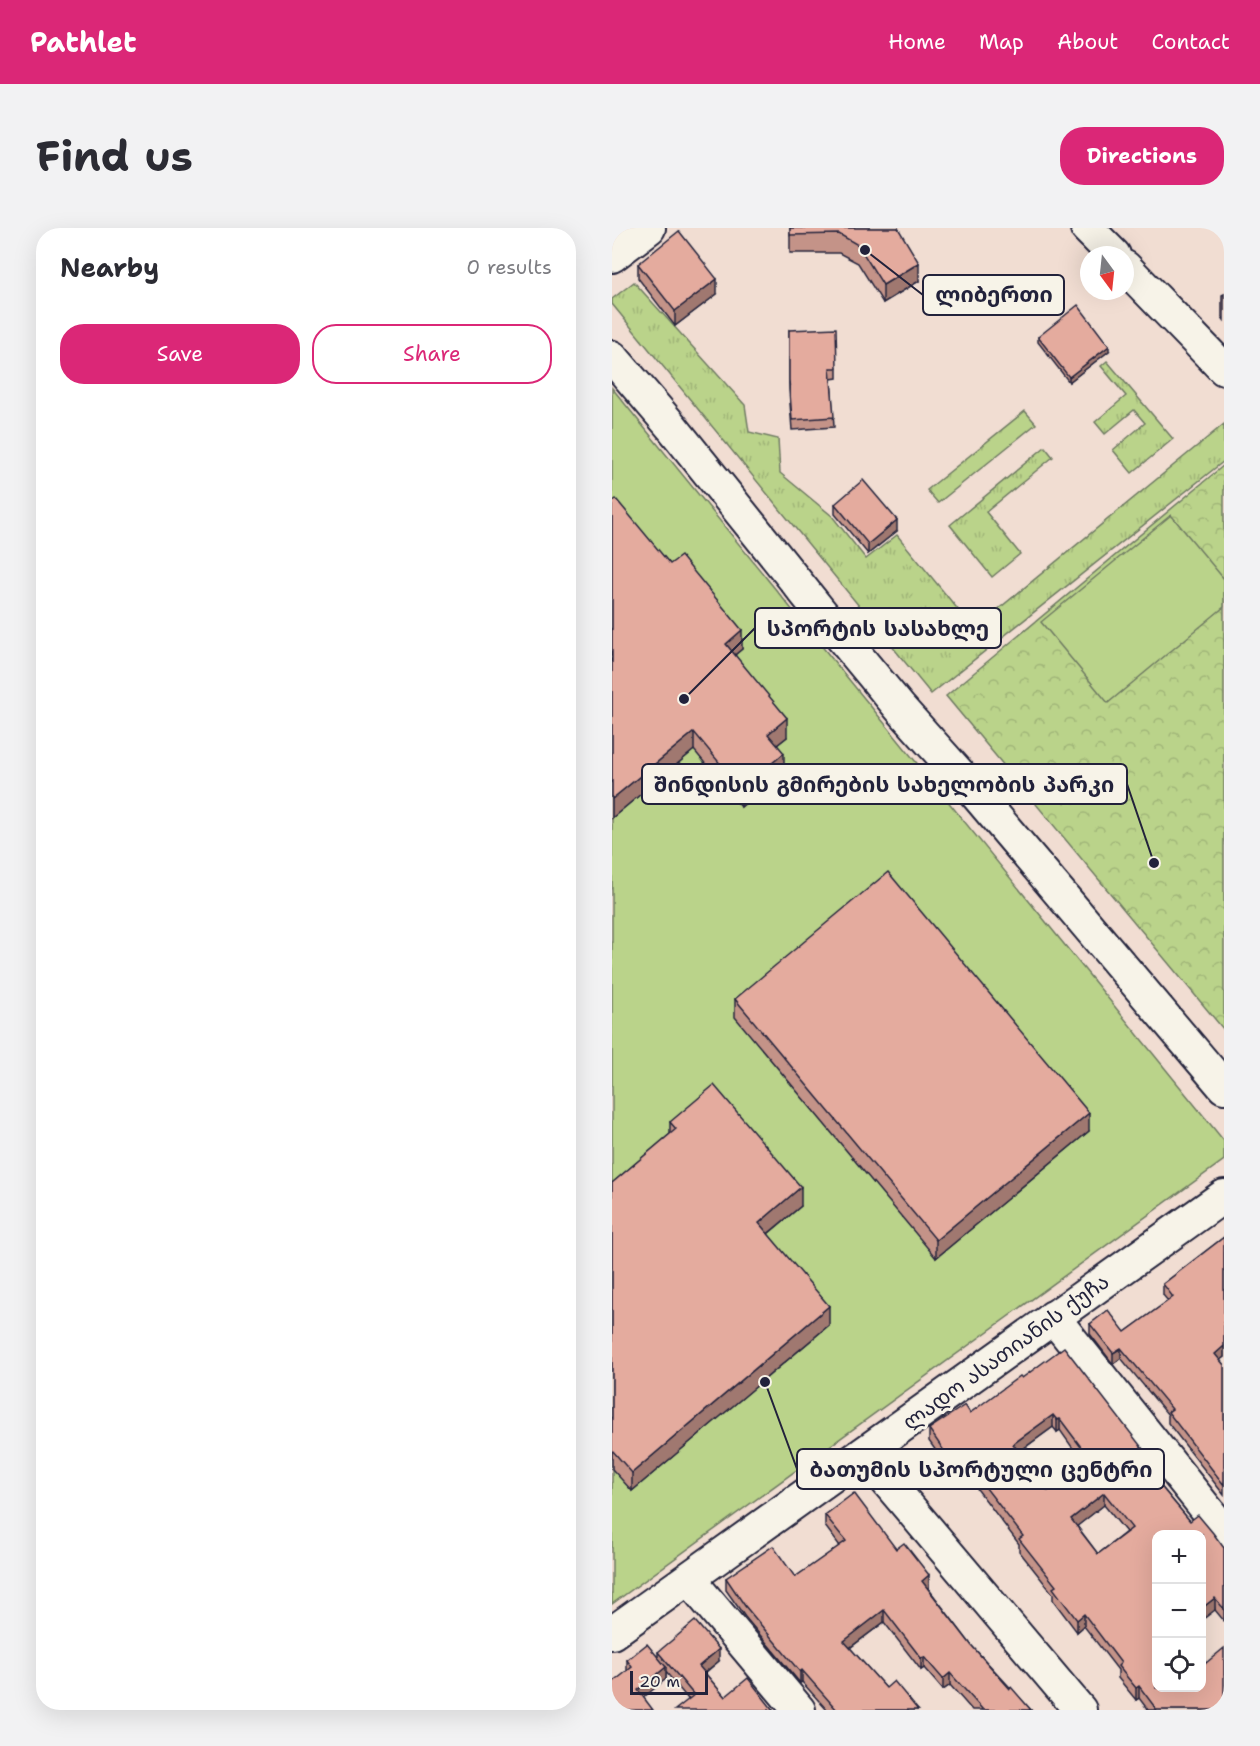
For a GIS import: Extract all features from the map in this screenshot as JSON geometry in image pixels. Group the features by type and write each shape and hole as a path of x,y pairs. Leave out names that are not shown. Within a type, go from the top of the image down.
{"street":[{"path":"612,256 649,228"},
{"path":"1087,228 1104,246"},
{"path":"1134,276 1224,369"},
{"path":"612,357 672,427 900,708 960,775 1224,1087"},
{"name":"ლადო ასათიანის ქუჩა","path":"612,1633 1224,1196"},
{"path":"1053,1317 1224,1531"},
{"path":"864,1454 1080,1710"},
{"path":"689,1579 799,1710"}],"green space":[{"path":"634,282 745,405 749,432 778,439 780,473 832,516 866,559 897,535 974,629 1224,424 1224,461 931,694 612,304 612,299"},
{"path":"1107,361 1173,439 1132,473 1113,450 1145,423 1134,410 1105,434 1095,422 1126,396 1101,366"},
{"path":"612,388 1224,1141 1224,1160 612,1604"},
{"path":"1025,411 1036,424 938,503 927,490"},
{"path":"1045,447 1053,457 986,512 1020,554 992,577 950,525"},
{"path":"1224,465 1224,1030 946,696"},
{"path":"1171,515 1224,579 1224,607 1108,703 1041,622"}],"building":[{"path":"790,228 898,228 919,263 883,285 858,245 839,234 790,235"},
{"path":"679,231 717,279 675,311 638,264"},
{"path":"1078,305 1109,346 1069,377 1038,337"},
{"path":"836,328 837,368 830,368 834,417 792,420 789,330"},
{"path":"863,480 897,520 868,544 835,504"},
{"path":"616,499 670,564 681,556 742,630 726,644 787,718 768,734 784,753 741,789 694,732 612,799 612,502"},
{"path":"888,872 1089,1113 936,1240 735,999"},
{"path":"714,1085 801,1187 759,1223 829,1306 632,1473 612,1450 612,1183 676,1129 670,1122"},
{"path":"1224,1237 1224,1346 1215,1354 1224,1365 1224,1485 1168,1412 1172,1409 1121,1348 1113,1353 1090,1324 1108,1310 1125,1332 1173,1297 1163,1284"},
{"path":"1064,1347 1150,1458 1142,1464 1190,1521 1198,1515 1224,1548 1224,1609 1215,1598 1206,1605 1206,1530 1152,1530 1152,1692 1206,1692 1206,1663 1224,1648 1224,1710 1157,1710 1139,1686 1136,1688 1118,1666 1121,1663 1084,1614 1077,1620 1053,1588 1056,1586 1019,1539 1023,1536 962,1457 953,1464 929,1429 965,1405 970,1413 1020,1376 1022,1378","holes":["1053,1415 1057,1420 1060,1419 1089,1460 1048,1491 1013,1444","1104,1493 1132,1528 1098,1554 1071,1519"]},
{"path":"854,1493 896,1549 904,1543 929,1575 922,1581 972,1646 1031,1710 983,1710 950,1673 943,1679 924,1657 921,1658 884,1610 844,1641 886,1688 894,1681 918,1710 837,1710 802,1670 800,1672 745,1606 726,1578 773,1546 795,1577 846,1541 825,1515"},
{"path":"695,1621 719,1649 699,1666 725,1697 748,1678 773,1710 675,1710 694,1695 658,1652"},
{"path":"647,1644 666,1667 638,1690 653,1710 612,1710 612,1683 632,1667 627,1660"}],"place":[{"name":"ლიბერთი","path":"865,250"},
{"name":"სპორტის სასახლე","path":"684,699"},
{"name":"შინდისის გმირების სახელობის პარკი","path":"1154,863"},
{"name":"ბათუმის სპორტული ცენტრი","path":"765,1382"}]}
